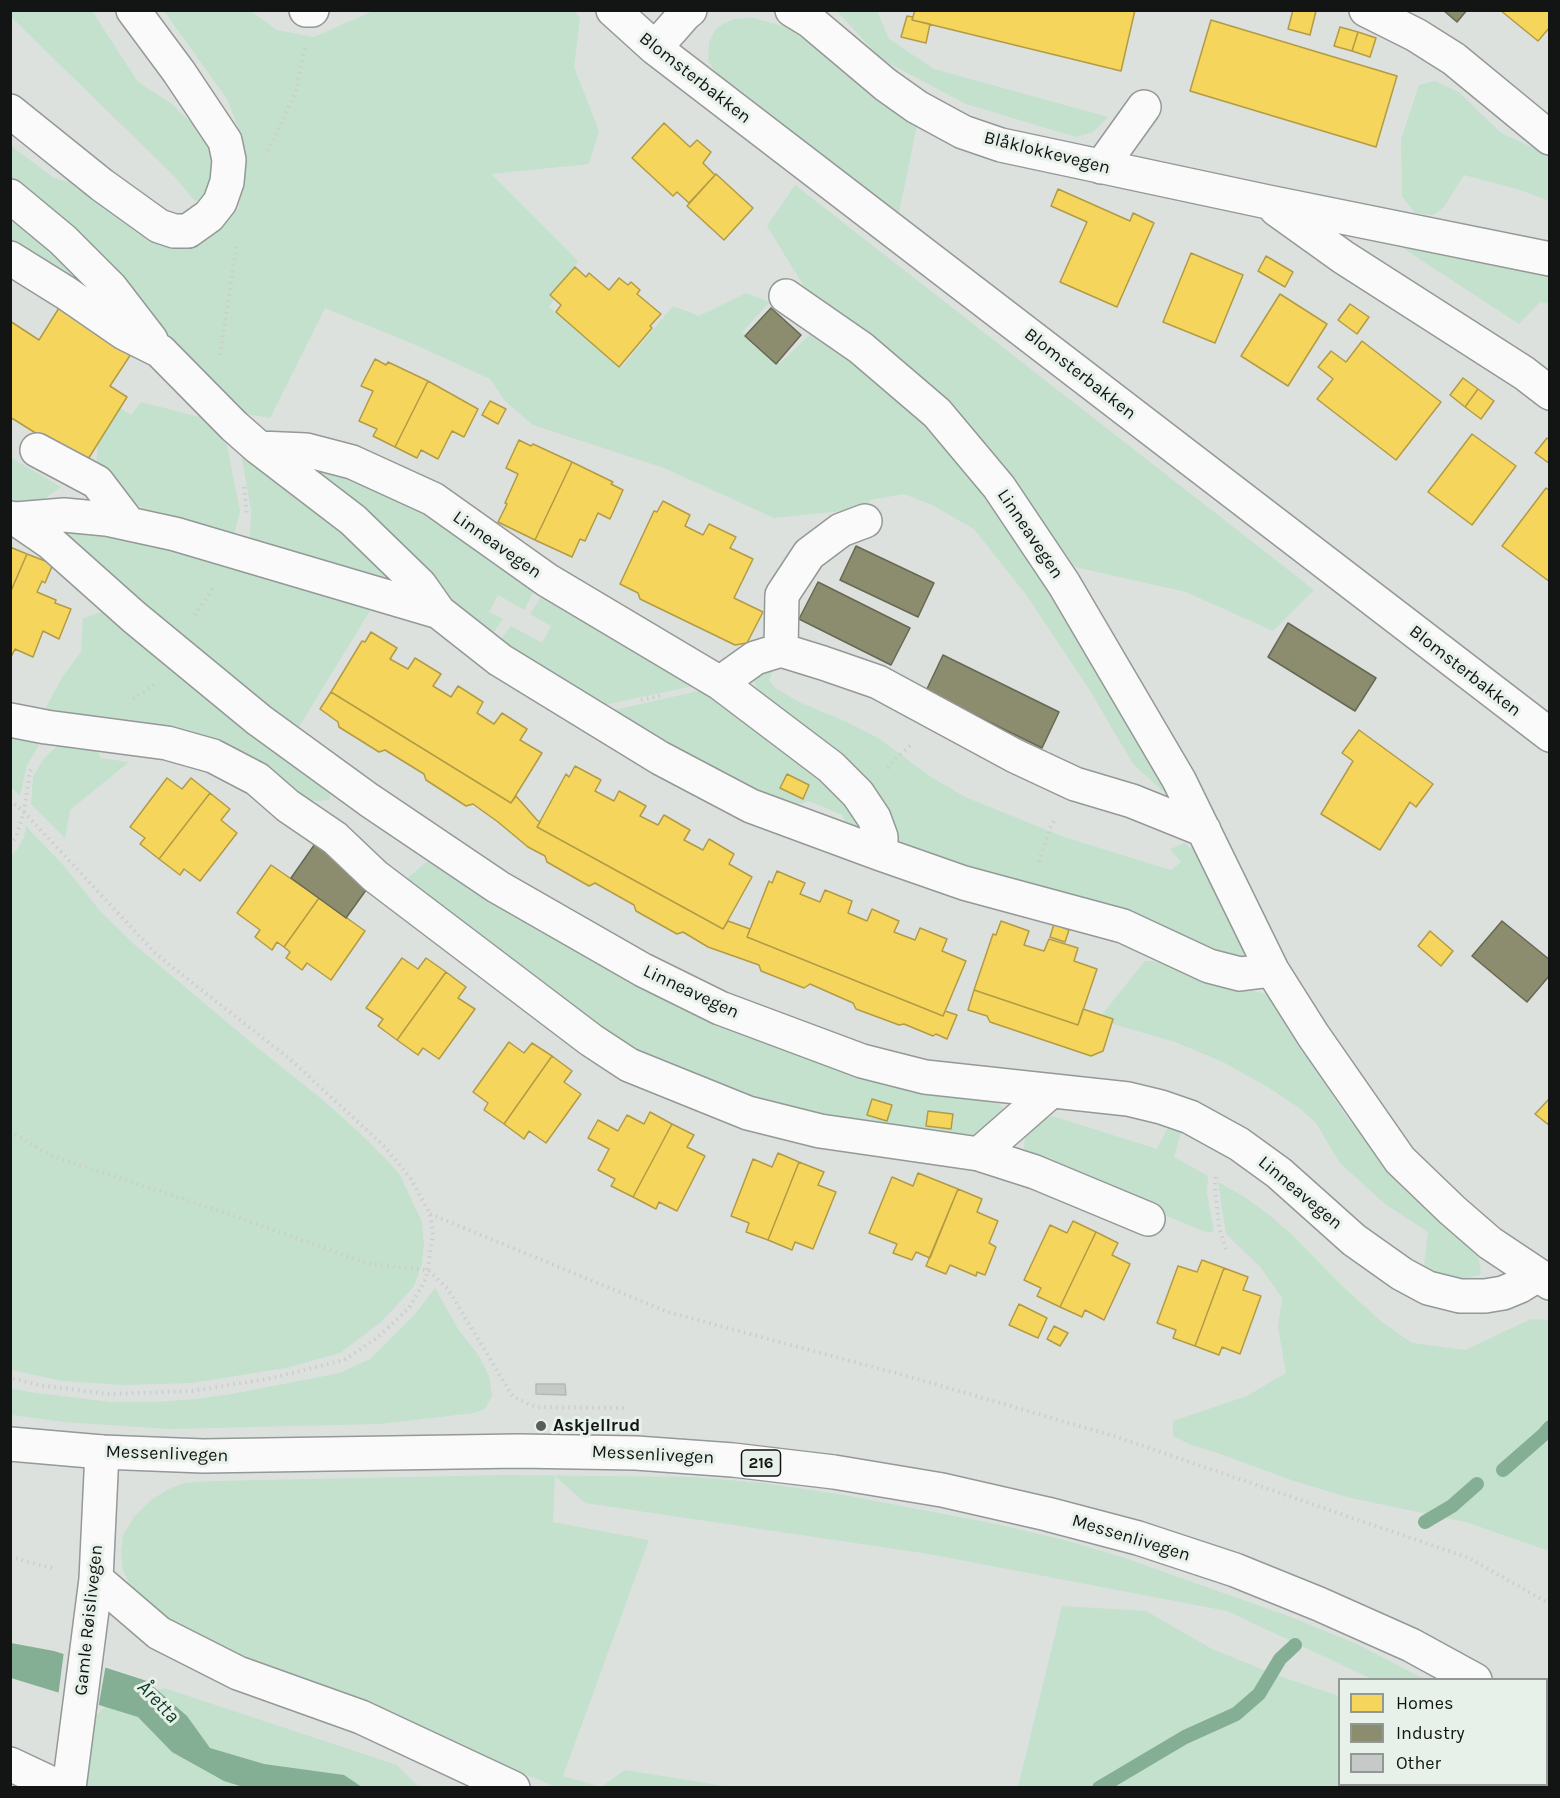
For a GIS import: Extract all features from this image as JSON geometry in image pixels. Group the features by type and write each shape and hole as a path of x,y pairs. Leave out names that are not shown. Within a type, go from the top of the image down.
{"street":[{"path":"10,111 102,185 159,226 174,231 188,231 209,216 220,202 227,182 228,160 225,141 179,72 133,10"},
{"name":"Blomsterbakken","path":"613,10 655,48 1550,735"},
{"path":"655,48 690,10"},
{"name":"Blåklokkevegen","path":"792,10 810,21 886,85 917,106 963,132 1001,145 1550,259"},
{"path":"1366,10 1416,35 1455,59 1550,138"},
{"path":"1101,167 1144,106"},
{"path":"10,195 63,240 111,288 160,351"},
{"name":"Blåklokkevegen","path":"1268,202 1343,257 1524,373 1550,393"},
{"name":"Linneavegen","path":"10,258 124,333 160,351 234,426 353,520 420,585 439,612 500,660 660,758 751,806 964,883 1123,926 1209,966 1240,974 1272,970"},
{"name":"Linneavegen","path":"786,296 861,348 937,413 999,487 1064,584 1179,780 1272,970 1313,1035 1400,1160 1483,1236 1544,1279"},
{"name":"Linneavegen","path":"260,448 306,450 352,462 433,499 547,580 720,683 831,767 858,794 874,818 881,837 881,854"},
{"path":"38,450 97,482 129,524"},
{"name":"Linneavegen","path":"13,519 64,515 106,519 175,534 439,612"},
{"name":"Linneavegen","path":"13,519 51,543 134,617 259,720 369,800 498,887 643,970 720,1008 862,1061 925,1077 1128,1099 1161,1107 1190,1118 1239,1144 1279,1173 1354,1240 1402,1274 1428,1288 1460,1296 1485,1296 1503,1293 1544,1279"},
{"path":"781,650 782,595 809,554 841,530 865,521"},
{"path":"720,683 755,658 781,650 878,682 1015,756 1075,784 1132,801 1204,830"},
{"path":"10,720 167,743 213,756 257,779 288,806 335,838 375,876 591,1040 629,1065 759,1116 819,1131 979,1154 1035,1172 1148,1218"},
{"path":"335,838 369,800"},
{"path":"979,1154 1051,1091"},
{"name":"Messenlivegen","path":"10,1444 102,1452 203,1456 518,1451 636,1453 733,1460 834,1472 942,1490 1138,1538 1235,1570 1319,1604 1410,1645 1471,1678"},
{"name":"Gamle Røislivegen","path":"69,1788 96,1579 102,1452"},
{"path":"96,1579 159,1633 238,1674 362,1717 513,1788"},
{"path":"10,1764 61,1788"}],"path":[{"path":"265,160 271,142 295,94 307,38 309,11"},
{"path":"585,712 720,683"},
{"path":"867,808 877,797 884,774 894,760 940,716"},
{"path":"10,800 24,812 157,956 291,1060 385,1147 411,1179 430,1214 433,1235 426,1279 409,1308 377,1338 344,1360 273,1378 192,1391 107,1394 39,1385 10,1378"},
{"path":"10,845 16,837 24,812"},
{"path":"1036,872 1050,828"},
{"path":"10,1131 52,1156 220,1210 369,1264 428,1270 448,1289 513,1397 536,1407 626,1408"},
{"path":"1227,1253 1219,1227 1215,1184 1218,1167 1239,1144"},
{"path":"430,1214 668,1312 914,1378 1117,1437 1469,1558 1550,1604"},
{"path":"10,1557 96,1579"}],"shaded area":[{"path":"10,11 92,11 138,82 172,104 213,141 223,171 210,196 195,201 173,175 11,17"},
{"path":"164,11 251,11 277,30 314,37 373,11 574,11 580,18 574,67 599,131 589,164 491,174 578,261 549,307 621,368 673,306 699,316 746,293 770,302 742,332 780,363 816,329 927,417 1033,549 1177,798 1167,795 1133,764 1089,689 1027,596 974,529 932,505 904,494 870,500 862,509 774,518 664,468 533,425 505,401 490,379 418,346 325,308 270,418 235,412 68,229 11,178 11,146 54,178 77,184 132,227 149,237 181,245 212,235 238,209 246,171 243,140 227,99"},
{"path":"837,11 877,11 889,39 934,69 1108,117 1093,132 1076,137 966,104 881,59"},
{"path":"753,18 787,27 917,125 899,213 716,74 708,60 709,43 716,28 733,19"},
{"path":"1435,81 1460,93 1501,133 1549,155 1549,201 1520,190 1464,175 1444,207 1433,215 1415,213 1402,196 1401,139 1419,85"},
{"path":"795,185 1314,590 1273,631 1186,592 1075,567 1018,487 898,360 805,288 767,226"},
{"path":"10,204 110,303 11,244"},
{"path":"1395,243 1549,274 1549,304 1540,302 1519,324"},
{"path":"141,402 215,421 225,436 240,511 234,535 145,511 96,467 98,444 120,408 131,415"},
{"path":"239,442 397,570 391,583 254,546 250,538 251,511"},
{"path":"10,457 61,487 38,503 11,503"},
{"path":"319,466 362,475 538,583 524,610 498,595 489,612 503,619 491,636 458,612 314,471"},
{"path":"66,522 376,601 294,735 62,538 61,528"},
{"path":"547,588 703,684 599,706 499,642 511,626 542,643 551,626 530,614"},
{"path":"101,612 148,644 331,792 329,800 306,800 42,715 63,676 81,652 83,618"},
{"path":"783,662 773,671 769,680 775,688 799,702 878,738 931,777 965,797 1064,837 1171,870 1181,862 1170,849 1185,843 1202,857 1250,958 1205,952 896,846 881,797 775,712 759,692 753,679 764,665"},
{"path":"707,689 822,776 861,822 856,826 847,825 842,815 809,801 791,807 693,760 610,711"},
{"path":"10,727 45,735 27,765 20,796 11,787"},
{"path":"64,740 96,741 100,758 129,762 70,810 65,838 31,804 33,777 44,758"},
{"path":"26,826 65,867 100,911 135,945 323,1100 399,1173 422,1222 424,1243 422,1264 414,1286 398,1304 381,1322 340,1353 286,1368 191,1383 123,1385 63,1381 11,1370 10,857 24,837"},
{"path":"433,856 572,941 994,1099 1003,1108 999,1123 971,1140 918,1133 738,1100 628,1053 404,881"},
{"path":"1145,961 1154,961 1211,980 1269,995 1345,1115 1389,1168 1478,1253 1481,1274 1462,1280 1442,1276 1424,1265 1428,1232 1385,1204 1340,1163 1316,1123 1298,1107 1223,1062 1175,1042 1113,1024 1100,1017"},
{"path":"1052,1116 1157,1149 1169,1125 1181,1133 1174,1157 1208,1176 1207,1194 1214,1231 1208,1233 1031,1160 1024,1148 1025,1136 1038,1122"},
{"path":"1218,1182 1267,1213 1382,1322 1412,1343 1465,1350 1531,1319 1549,1320 1549,1551 1466,1522 1351,1498 1294,1481 1191,1445 1173,1436 1173,1421 1247,1396 1286,1373 1278,1327 1282,1298 1261,1268 1226,1234"},
{"path":"435,1288 458,1329 479,1356 489,1376 492,1396 485,1409 474,1413 380,1424 170,1429 64,1422 11,1415 11,1388 111,1402 156,1402 232,1394 340,1373 370,1359 415,1314"},
{"path":"503,1475 693,1477 764,1483 844,1495 996,1524 1119,1556 1291,1617 1359,1645 1422,1678 1370,1678 1227,1611 929,1554 585,1503 555,1476 553,1522 649,1540 563,1776 601,1787 556,1787 448,1742 187,1641 132,1589 123,1570 121,1552 123,1535 134,1517 150,1501 167,1490 184,1483"},
{"path":"1062,1606 1146,1611 1212,1649 1276,1675 1338,1696 1338,1786 1548,1786 1549,1750 1549,1787 1018,1787"},
{"path":"164,1688 397,1765 419,1787 83,1788 90,1721 108,1704"},
{"path":"625,1770 730,1787 601,1787"}],"water":[{"name":"Åretta","path":"11,1643 54,1651 147,1681 187,1716 210,1748 264,1764 344,1775 362,1787 243,1787 224,1781 172,1752 138,1717 11,1678"}],"pier":[{"path":"64,1651 106,1664 98,1709 58,1697"}],"building: Homes":[{"path":"915,10 1135,10 1121,71 912,20"},
{"path":"1293,10 1316,11 1310,35 1288,29"},
{"path":"1500,10 1550,10 1550,27 1538,41"},
{"path":"907,16 913,17 912,20 930,24 926,43 901,37"},
{"path":"1211,20 1397,76 1376,147 1190,91"},
{"path":"1340,27 1358,32 1352,51 1334,46"},
{"path":"1358,32 1376,38 1370,57 1352,51"},
{"path":"664,123 690,147 697,140 711,152 703,163 715,175 689,203 677,192 673,196 632,158"},
{"path":"716,174 753,208 724,240 687,206"},
{"path":"1058,189 1130,221 1133,213 1154,223 1117,307 1060,282 1087,222 1051,206"},
{"path":"1191,253 1243,275 1215,343 1163,322"},
{"path":"1266,256 1293,272 1285,287 1258,271"},
{"path":"575,267 586,277 589,273 609,290 619,278 628,285 631,282 640,290 637,294 661,314 619,367 556,312 561,305 550,295"},
{"path":"1280,294 1327,324 1288,386 1241,356"},
{"path":"1350,304 1369,317 1357,334 1338,320"},
{"path":"59,308 131,354 110,386 127,397 85,464 10,417 10,321 39,340"},
{"path":"1362,341 1441,402 1396,460 1317,399 1333,379 1318,367 1331,351 1346,362"},
{"path":"375,359 386,365 388,362 428,381 395,447 373,436 377,429 359,421 373,391 361,386"},
{"path":"1463,378 1478,389 1465,407 1450,395"},
{"path":"428,381 478,409 464,437 452,431 438,459 421,450 417,458 395,447"},
{"path":"1478,389 1494,401 1481,419 1465,407"},
{"path":"490,401 506,409 498,424 482,415"},
{"path":"1472,434 1516,466 1472,525 1428,492"},
{"path":"1547,438 1550,440 1550,464 1535,453"},
{"path":"519,440 572,462 535,540 498,522 518,474 506,468"},
{"path":"572,462 613,482 611,484 623,490 610,519 598,513 585,541 580,539 572,557 535,540"},
{"path":"1546,488 1550,491 1550,582 1502,546"},
{"path":"663,501 690,515 685,526 703,535 709,524 736,537 730,548 753,559 734,598 763,612 747,643 735,645 640,599 638,593 620,584 654,511 657,512"},
{"path":"10,547 27,554 10,593"},
{"path":"27,554 53,564 45,583 42,581 37,592 71,609 59,639 43,631 33,657 15,649 11,657 10,593"},
{"path":"371,632 397,648 390,659 408,669 415,658 441,674 433,686 451,697 458,686 483,702 477,713 494,724 502,713 527,729 520,740 542,753 511,803 331,692 362,641 365,642"},
{"path":"331,692 511,803 516,796 540,822 537,827 723,929 728,921 750,929 747,937 943,1016 945,1011 957,1015 947,1039 856,1009 853,1003 810,984 804,988 761,971 759,965 708,947 683,932 677,934 636,911 634,905 595,883 589,886 547,862 545,856 528,847 473,804 466,806 426,780 424,774 385,750 379,752 339,727 338,722 320,709"},
{"path":"1359,730 1433,784 1416,807 1410,802 1380,850 1321,814 1353,761 1342,753"},
{"path":"575,766 601,780 595,791 614,801 619,791 646,806 640,816 658,825 664,815 690,830 684,840 703,850 709,839 734,854 729,864 752,877 723,929 537,827 566,774 569,777"},
{"path":"787,774 809,785 803,799 780,788"},
{"path":"167,778 182,789 191,778 210,793 159,859 140,844 145,838 130,827"},
{"path":"210,793 230,809 221,820 237,833 200,881 184,869 180,875 159,859"},
{"path":"271,865 319,898 284,947 277,942 272,950 255,937 260,930 237,913"},
{"path":"777,871 805,883 800,894 820,902 825,890 852,901 848,913 867,921 872,909 899,921 894,932 915,940 920,928 947,939 942,951 966,961 943,1016 747,937 769,881 772,883"},
{"path":"319,898 365,931 331,980 307,963 302,970 286,958 290,952 284,947"},
{"path":"1001,921 1029,931 1024,945 1044,951 1049,939 1078,948 1074,961 1097,969 1078,1025 974,990 993,934 996,935"},
{"path":"1054,924 1069,930 1065,942 1050,937"},
{"path":"1430,931 1453,951 1441,966 1418,946"},
{"path":"402,958 418,969 426,958 446,972 397,1040 378,1026 383,1019 366,1008"},
{"path":"446,972 466,987 458,998 475,1009 439,1059 423,1048 418,1055 397,1040"},
{"path":"974,990 1078,1025 1083,1009 1113,1019 1103,1051 1091,1056 990,1022 987,1016 968,1010"},
{"path":"509,1042 524,1053 532,1043 552,1056 504,1124 484,1110 488,1103 473,1092"},
{"path":"552,1056 572,1071 564,1082 581,1094 546,1143 529,1131 524,1139 504,1124"},
{"path":"1550,1098 1550,1126 1535,1114"},
{"path":"872,1099 892,1105 887,1121 867,1115"},
{"path":"928,1111 953,1114 951,1129 926,1126"},
{"path":"650,1112 672,1124 633,1197 611,1186 615,1179 598,1170 609,1149 588,1138 598,1120 618,1131 627,1115 644,1124"},
{"path":"672,1124 694,1135 687,1147 705,1156 677,1211 659,1202 656,1209 633,1197"},
{"path":"778,1153 799,1162 768,1240 746,1232 749,1223 731,1216 753,1159 772,1167"},
{"path":"799,1162 824,1172 818,1185 836,1192 813,1249 795,1242 792,1250 768,1240"},
{"path":"918,1173 958,1189 930,1258 916,1252 912,1260 893,1253 897,1244 869,1233 892,1177 913,1186"},
{"path":"958,1189 982,1199 977,1212 998,1221 989,1243 996,1247 985,1275 977,1272 976,1276 950,1265 946,1274 926,1266"},
{"path":"1073,1221 1096,1232 1060,1307 1037,1296 1041,1288 1024,1280 1050,1225 1067,1233"},
{"path":"1096,1232 1118,1243 1112,1255 1130,1264 1104,1320 1085,1310 1082,1317 1060,1307"},
{"path":"1202,1260 1224,1268 1195,1346 1173,1338 1176,1330 1157,1323 1178,1266 1197,1272"},
{"path":"1224,1268 1248,1277 1243,1290 1261,1296 1240,1354 1222,1347 1219,1355 1195,1346"},
{"path":"1019,1304 1047,1318 1038,1338 1009,1325"},
{"path":"1054,1326 1068,1333 1060,1346 1047,1339"}],"building: Industry":[{"path":"1443,10 1467,10 1457,22"},
{"path":"771,308 801,335 776,364 745,336"},
{"path":"856,546 934,583 918,617 840,580"},
{"path":"818,582 910,628 891,665 799,619"},
{"path":"1288,623 1376,678 1355,711 1268,657"},
{"path":"943,655 1059,712 1042,748 926,691"},
{"path":"317,841 369,886 346,918 291,878"},
{"path":"1502,921 1550,960 1550,975 1527,1002 1472,956"}],"building: Other":[{"path":"536,1384 565,1384 566,1395 536,1394"}],"waterway":[{"path":"1503,1470 1550,1427"},
{"path":"1425,1522 1452,1506 1477,1484"},
{"path":"1099,1788 1185,1737 1236,1714 1259,1694 1280,1659 1295,1645"}],"place":[{"name":"Askjellrud","path":"541,1426"}]}
